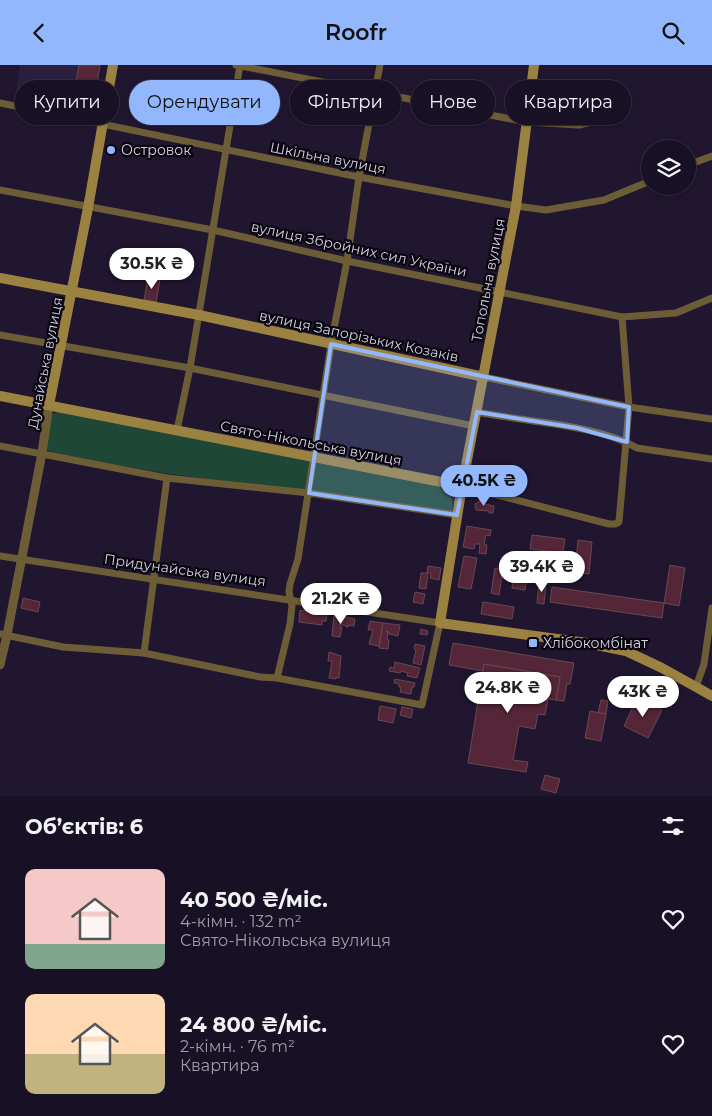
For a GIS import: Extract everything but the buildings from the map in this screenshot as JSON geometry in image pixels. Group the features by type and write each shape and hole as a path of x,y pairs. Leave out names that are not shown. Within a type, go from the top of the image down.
{"main road":[{"name":"Дунайська вулиця","path":"110,80 113,65"},
{"name":"Топольна вулиця","path":"532,80 534,65"},
{"name":"Дунайська вулиця","path":"49,405 62,346 103,125"},
{"name":"Топольна вулиця","path":"440,623 462,486 516,206 526,125"},
{"name":"вулиця Запорізьких Козаків","path":"0,279 199,315 484,377"},
{"name":"Свято-Нікольська вулиця","path":"0,396 462,486"},
{"name":"Придунайська вулиця","path":"440,623 587,643 617,649 644,659 712,696"}],"street":[{"path":"177,430 190,369 227,150 239,65 315,80"},
{"path":"378,80 380,65"},
{"path":"401,97 505,118"},
{"name":"Шкільна вулиця","path":"0,103 15,106"},
{"name":"Шкільна вулиця","path":"112,125 359,177 546,210 604,201 641,185"},
{"path":"4,634 63,647 144,653 260,677 277,677 290,624 290,584 296,564 309,493 331,344 369,125"},
{"path":"696,162 712,157"},
{"name":"вулиця Збройних сил України","path":"0,190 213,230 347,261 622,317 676,313 712,298"},
{"path":"622,317 629,407 627,442"},
{"path":"0,335 190,369 474,426"},
{"name":"вулиця Запорізьких Козаків","path":"484,377 629,407 712,419"},
{"name":"Дунайська вулиця","path":"0,665 4,634 42,453 49,405"},
{"path":"477,412 577,428 627,442 637,448 712,459"},
{"name":"Свято-Нікольська вулиця","path":"462,486 615,525 619,521 620,515 627,442"},
{"path":"0,446 167,478 309,493 457,515"},
{"path":"144,653 167,478"},
{"name":"Придунайська вулиця","path":"0,556 440,623"},
{"path":"696,687 704,664 712,608"},
{"name":"Топольна вулиця","path":"277,677 422,705 440,623"}],"highlighted area":[{"path":"331,344 629,407 627,442 577,428 477,412 457,515 309,493"}],"shaded area":[{"path":"20,65 100,65 98,80 18,80"}],"green space":[{"path":"59,412 439,484 450,495 452,511 163,473 52,453 45,446 51,416"}],"place":[{"name":"Островок","path":"111,150"},
{"name":"Хлібокомбінат","path":"533,643"}]}
